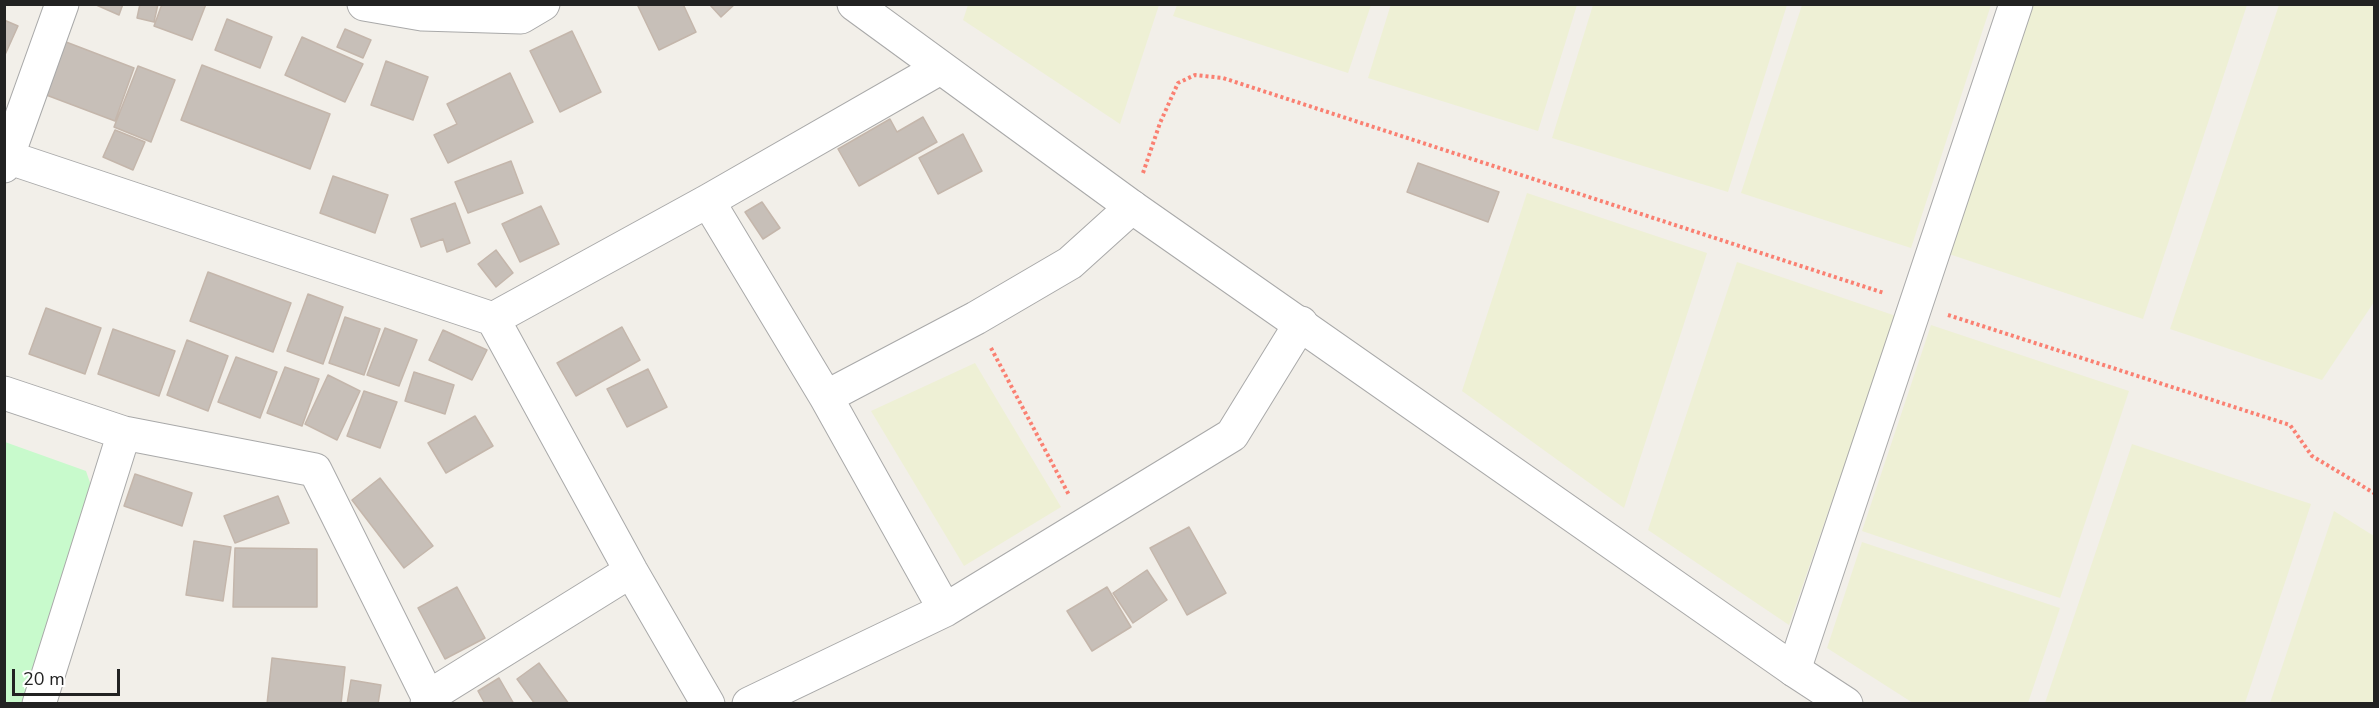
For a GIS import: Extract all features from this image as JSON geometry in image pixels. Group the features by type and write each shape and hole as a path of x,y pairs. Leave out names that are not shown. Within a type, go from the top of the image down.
{"street":[{"path":"62,4 6,161 493,319 631,571 708,704"},
{"path":"364,4 521,17 543,4"},
{"path":"854,4 1132,207 1301,323 1794,670 1846,704"},
{"path":"1794,670 2016,4"},
{"path":"493,319 708,201 940,68"},
{"path":"708,201 826,397 945,610"},
{"path":"826,397 976,318 1070,263 1132,207"},
{"path":"749,704 945,610 1232,435 1301,323"},
{"path":"4,393 124,434 315,471 428,700 631,571"},
{"path":"39,704 124,434"}],"path":[{"path":"1132,207 1160,123 1178,82 1195,75 1223,78 2290,425 2312,456 2374,493"},
{"path":"976,318 1086,526"}],"green space":[{"path":"1177,4 1371,5 1348,73 1173,16"},
{"path":"1391,4 1577,5 1538,131 1368,78"},
{"path":"968,5 1159,5 1120,124 963,20"},
{"path":"1593,5 1787,5 1728,192 1552,138"},
{"path":"1802,5 1991,5 1911,248 1741,193"},
{"path":"2032,5 2247,5 2143,319 1949,254"},
{"path":"2279,5 2374,5 2374,302 2322,380 2170,329"},
{"path":"1527,193 1707,253 1624,508 1462,391"},
{"path":"1737,262 1896,316 1789,625 1648,530"},
{"path":"1931,325 2129,391 2060,598 1862,531"},
{"path":"975,363 1061,507 964,566 871,411"},
{"path":"5,442 86,471 100,512 27,703 5,704"},
{"path":"2132,444 2311,504 2245,703 2045,703"},
{"path":"2334,511 2374,536 2374,703 2270,703"},
{"path":"1862,542 2060,608 2028,703 1913,703 1827,648"}],"building":[{"path":"94,4 123,4 119,15"},
{"path":"140,4 158,4 154,22 137,18"},
{"path":"162,4 206,4 192,40 154,26"},
{"path":"637,4 683,4 696,32 659,50"},
{"path":"709,4 735,4 721,17"},
{"path":"227,19 272,37 260,68 215,50"},
{"path":"4,20 18,26 4,57"},
{"path":"345,29 371,40 363,58 337,47"},
{"path":"572,31 601,92 560,112 530,51"},
{"path":"53,37 134,68 115,121 33,90"},
{"path":"302,37 363,64 345,102 285,75"},
{"path":"386,61 428,77 413,120 371,105"},
{"path":"202,65 330,114 310,169 181,120"},
{"path":"138,66 175,80 151,142 114,127"},
{"path":"510,73 533,122 448,163 434,135 457,124 447,104"},
{"path":"923,117 937,142 859,186 838,149 890,119 897,132"},
{"path":"115,130 145,142 133,170 103,157"},
{"path":"963,134 982,171 938,194 919,158"},
{"path":"511,161 523,193 468,213 455,182"},
{"path":"1418,163 1499,192 1488,222 1407,192"},
{"path":"333,176 388,195 375,233 320,213"},
{"path":"762,202 780,228 763,239 745,212"},
{"path":"455,203 470,243 447,252 443,239 421,247 411,219"},
{"path":"541,206 559,244 520,262 502,224"},
{"path":"496,250 513,273 496,287 478,264"},
{"path":"208,272 291,303 273,352 190,321"},
{"path":"308,294 343,307 323,364 287,351"},
{"path":"46,308 101,328 85,374 29,354"},
{"path":"345,317 380,329 364,375 329,363"},
{"path":"622,327 640,360 576,396 557,363"},
{"path":"385,328 417,340 399,386 367,375"},
{"path":"113,329 175,351 159,396 98,374"},
{"path":"443,330 487,350 472,380 429,360"},
{"path":"187,340 228,356 208,411 167,395"},
{"path":"236,357 277,372 260,418 218,402"},
{"path":"285,367 319,379 302,426 267,413"},
{"path":"648,369 667,407 627,427 607,389"},
{"path":"414,372 454,385 445,414 405,401"},
{"path":"328,375 360,391 337,440 305,424"},
{"path":"364,391 397,402 380,448 347,436"},
{"path":"475,416 493,446 446,473 428,443"},
{"path":"135,474 192,493 182,526 124,506"},
{"path":"380,478 433,546 404,568 352,500"},
{"path":"278,496 289,523 235,543 224,516"},
{"path":"1189,527 1226,593 1187,615 1150,548"},
{"path":"194,541 231,547 223,601 186,595"},
{"path":"235,548 317,549 317,607 233,607"},
{"path":"1147,570 1167,600 1133,623 1113,593"},
{"path":"457,587 485,638 445,659 418,608"},
{"path":"1107,587 1131,627 1092,651 1067,611"},
{"path":"272,658 345,667 341,704 267,704"},
{"path":"539,663 569,704 535,704 517,679"},
{"path":"499,678 514,704 485,704 478,691"},
{"path":"351,680 381,685 378,704 347,704"}]}
